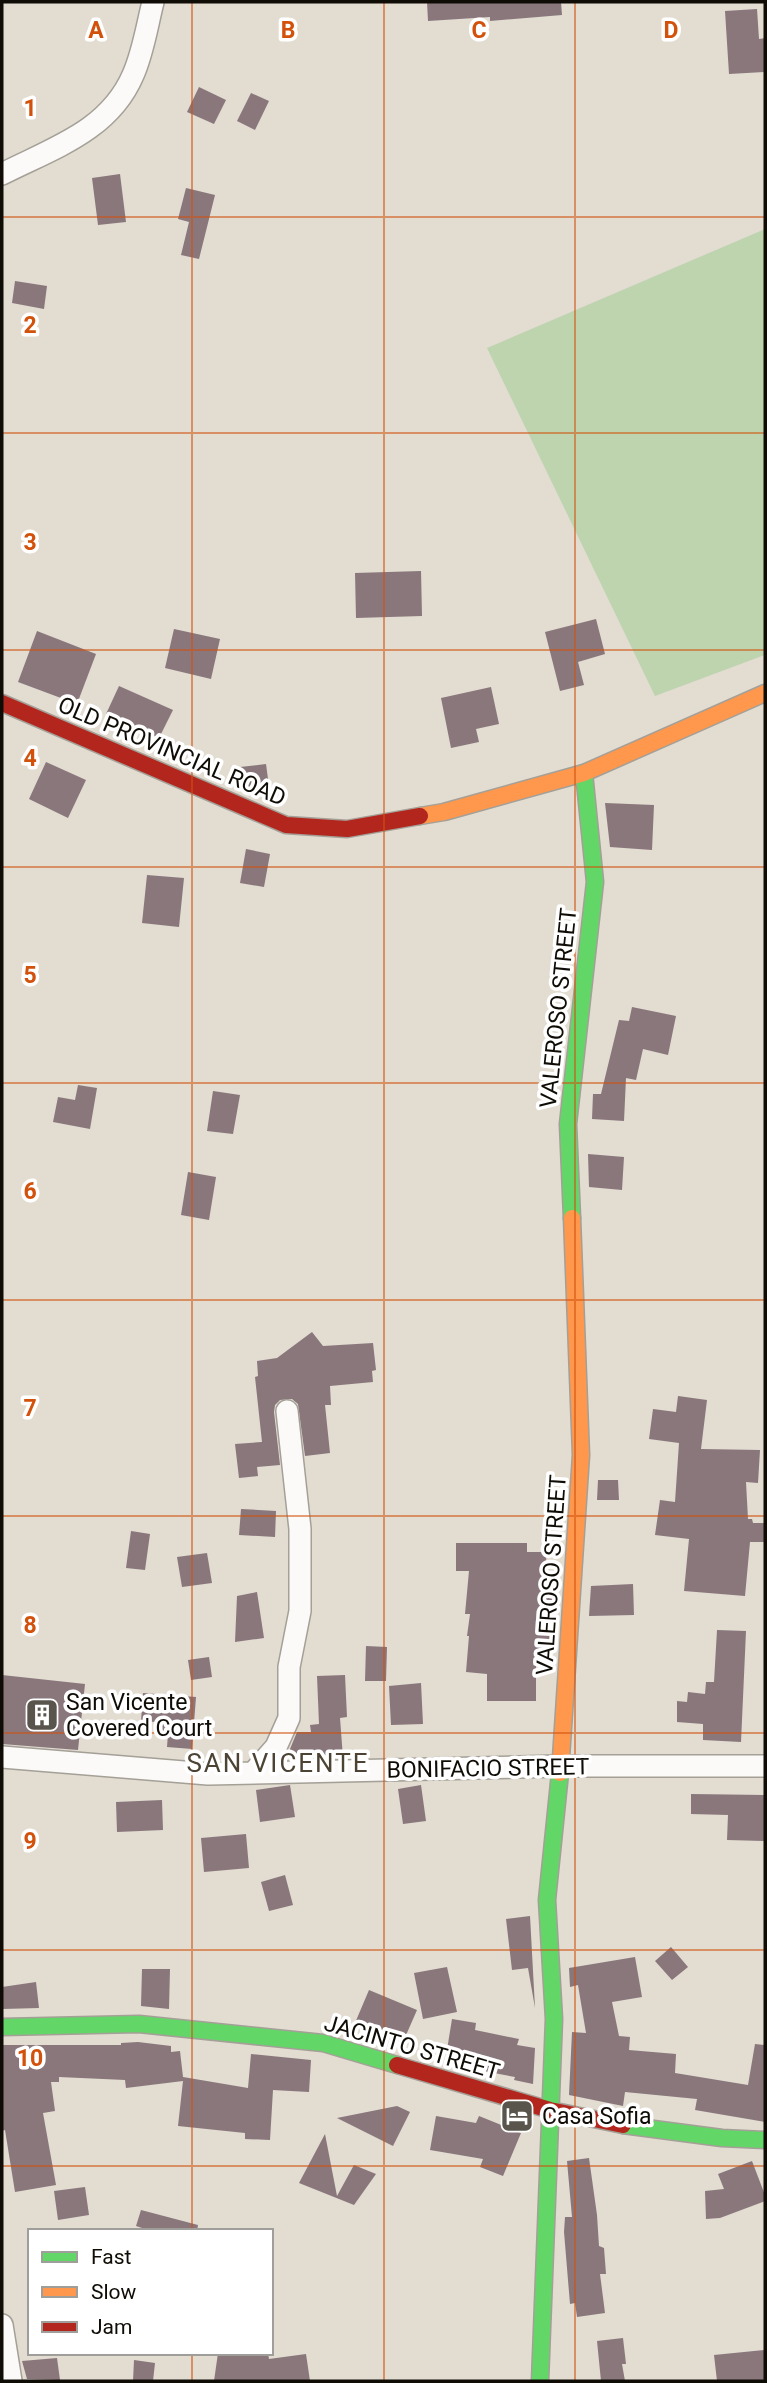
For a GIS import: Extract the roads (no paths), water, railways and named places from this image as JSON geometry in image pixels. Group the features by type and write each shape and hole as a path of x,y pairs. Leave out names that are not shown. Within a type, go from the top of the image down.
{"street":[{"path":"2,174 88,131 117,105 134,74 153,2"},
{"name":"OLD PROVINCIAL ROAD","path":"2,703 286,825 347,830 444,812 584,773 765,693"},
{"name":"VALEROSO STREET","path":"540,2381 554,2019 547,1900 561,1766 581,1455 568,1124 595,882 584,773"},
{"path":"254,1772 276,1747 289,1718 289,1667 300,1611 300,1529 287,1411"},
{"name":"BONIFACIO STREET","path":"2,1757 208,1774 561,1766 765,1766"},
{"name":"JACINTO STREET","path":"2,2027 139,2024 323,2043 550,2109 643,2129 765,2140"},
{"path":"2,2325 11,2381"}],"place":[{"name":"San Vicente Covered Court","path":"42,1715"},
{"name":"Casa Sofia","path":"517,2116"}],"district":[{"name":"SAN VICENTE","path":"278,1763"}]}
